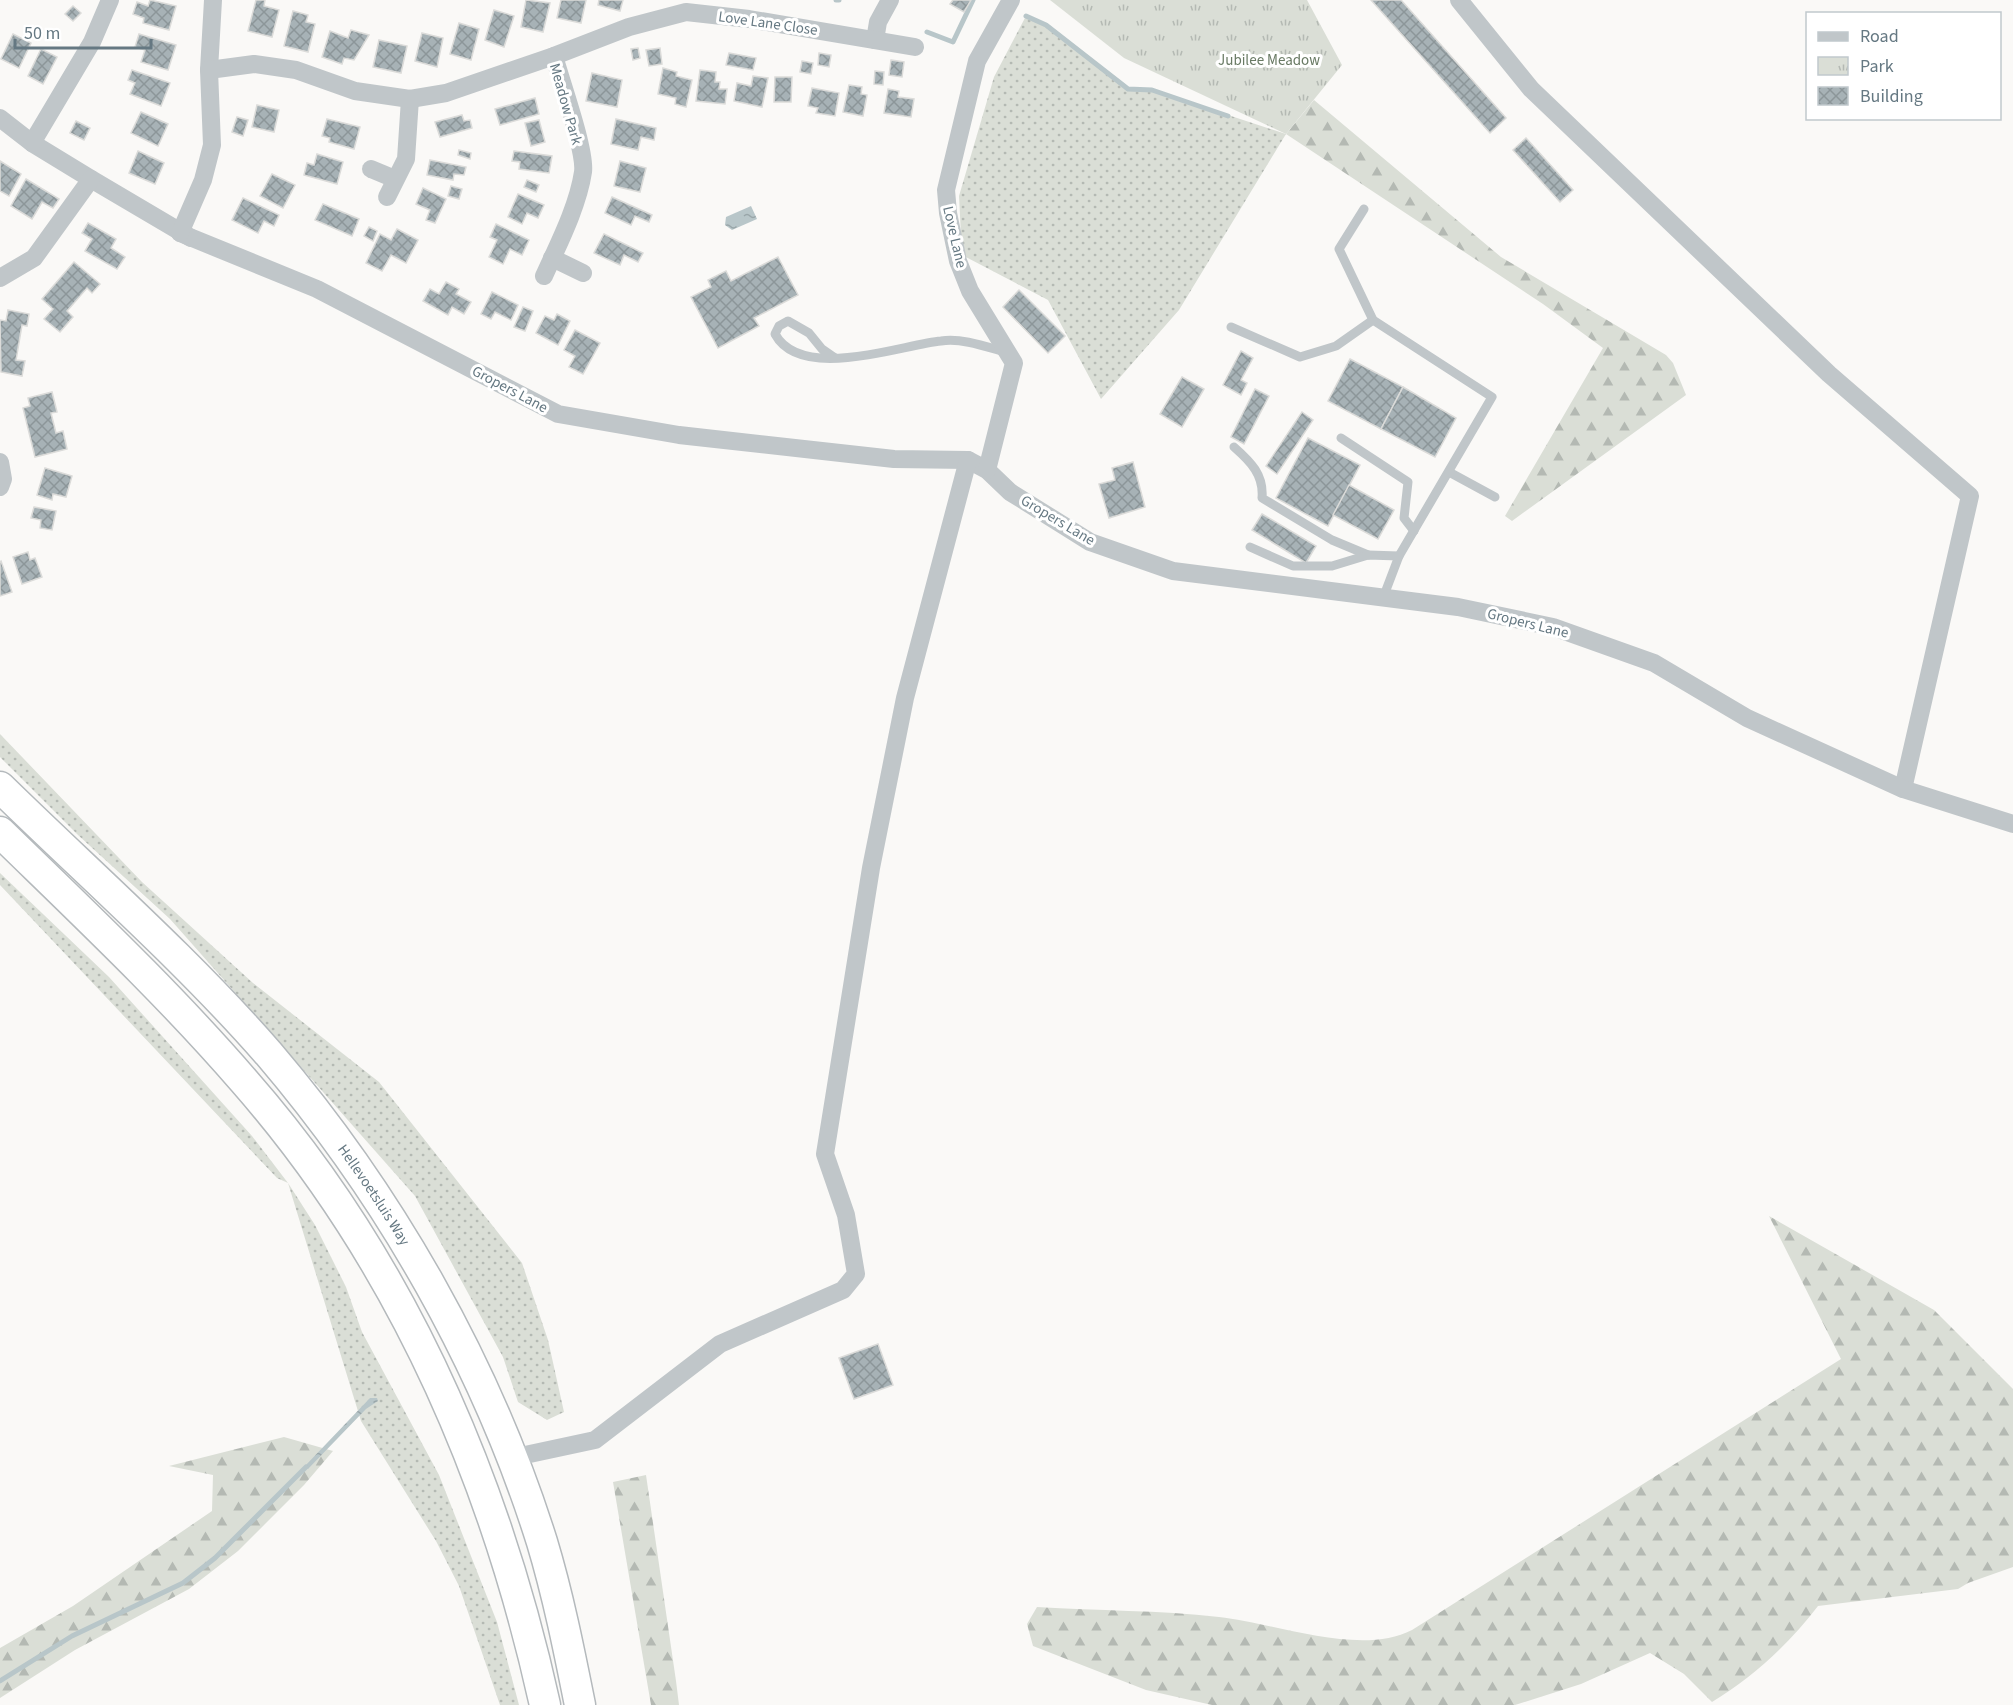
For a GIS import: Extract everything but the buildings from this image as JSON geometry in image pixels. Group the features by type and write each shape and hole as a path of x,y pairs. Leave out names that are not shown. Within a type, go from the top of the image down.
{"highway":[{"name":"Hellevoetsluis Way","path":"0,787 194,973 267,1052 329,1129 418,1264 478,1380 512,1458 542,1543 564,1625 580,1705"},
{"path":"0,832 154,984 245,1082 321,1180 360,1239 422,1348 478,1471 513,1574 545,1705"}],"street":[{"path":"32,142 92,42 110,0"},
{"path":"180,233 203,180 212,145 209,70 213,0"},
{"path":"875,40 878,22 890,0"},
{"name":"Love Lane","path":"987,470 1014,363 970,291 958,261 948,213 946,190 977,61 1011,0"},
{"path":"1459,0 1531,90 1829,374 1970,496 1903,789"},
{"name":"Love Lane Close","path":"554,56 629,27 686,12 749,19 915,47"},
{"name":"Meadow Park","path":"209,70 254,64 296,70 355,91 410,99 446,93 554,56 576,133 583,171 544,276"},
{"path":"387,197 405,159 410,99"},
{"path":"0,118 32,142 180,233 235,258"},
{"path":"371,168 395,179"},
{"path":"0,278 34,258 91,179"},
{"name":"Gropers Lane","path":"180,233 317,289 558,414 679,435 894,459 968,460 987,470 1010,492 1090,542 1173,571 1458,607 1553,627 1654,663 1746,718 1903,789 2013,824"},
{"path":"552,258 583,273"},
{"path":"512,1458 595,1440 720,1344 843,1290 856,1274 846,1215 825,1154 871,868 905,698 968,460"},
{"path":"0,462 3,479 0,487"}],"lane":[{"path":"1364,209 1339,249 1373,320 1492,397 1399,556 1383,598"},
{"path":"1231,327 1300,357 1336,346 1373,320"},
{"path":"835,358 798,326 788,321 779,326 775,334 780,344 790,350 835,358 858,358 941,340 959,340 1007,352"},
{"path":"1341,438 1408,482 1404,518 1414,531"},
{"path":"1234,447 1252,463 1263,483 1262,498 1332,540 1368,555"},
{"path":"1449,472 1495,497"},
{"path":"1250,547 1293,566 1332,566 1368,555 1399,556"}],"green space":[{"name":"Jubilee Meadow","path":"1050,0 1307,0 1342,65 1286,134 1124,58"},
{"path":"1026,16 1046,25 1128,89 1152,90 1286,134 1179,310 1101,399 1048,300 962,255 959,196 994,77"},
{"path":"1314,100 1501,257 1666,355 1673,363 1686,395 1512,521 1505,516 1603,348 1543,304 1286,134"},
{"path":"0,734 142,882 253,983 379,1082 522,1263 548,1340 564,1412 547,1420 518,1402 503,1357 415,1196 170,919 78,835 0,757"},
{"path":"0,873 109,977 252,1136 288,1183 277,1178 0,885"},
{"path":"288,1183 315,1225 346,1287 362,1332 439,1475 497,1622 519,1705 500,1705 459,1586 436,1541 361,1421"},
{"path":"1769,1216 1934,1310 2013,1389 2013,1567 1968,1583 1958,1589 1818,1606 1770,1659 1742,1682 1712,1702 1684,1674 1650,1653 1581,1684 1515,1705 1212,1705 1146,1690 1033,1646 1027,1624 1037,1607 1219,1617 1343,1639 1368,1640 1391,1637 1412,1630 1841,1359"},
{"path":"284,1437 333,1451 304,1485 238,1551 189,1589 75,1650 0,1698 0,1648 73,1606 212,1511 213,1475 169,1466"},
{"path":"646,1475 679,1705 651,1705 613,1482"}],"water":[{"path":"751,206 757,219 732,230 725,225 726,217"},
{"path":"370,1398 377,1398 378,1401 366,1409 308,1469 305,1466"}],"waterway":[{"path":"927,32 953,42 973,0"},
{"path":"1026,16 1046,25 1128,89 1152,90 1228,116"},
{"path":"0,1681 72,1636 183,1583 215,1558 306,1467"}]}
